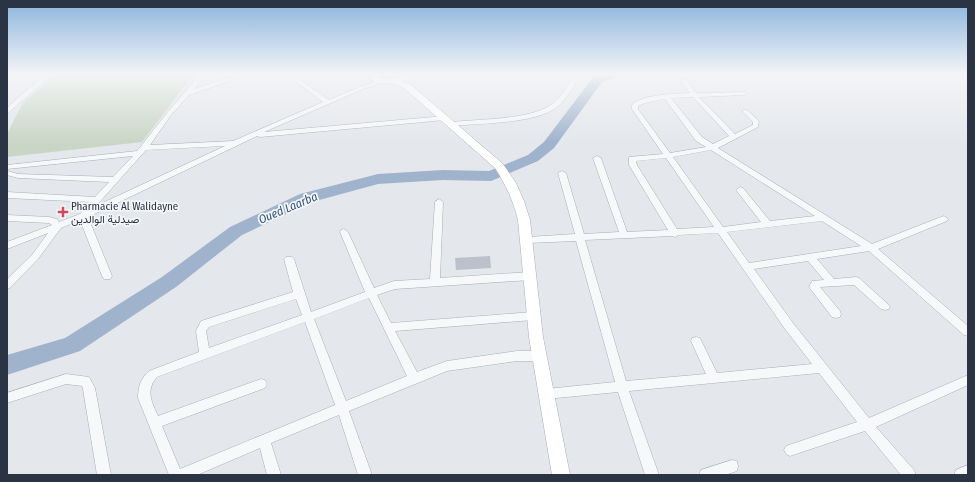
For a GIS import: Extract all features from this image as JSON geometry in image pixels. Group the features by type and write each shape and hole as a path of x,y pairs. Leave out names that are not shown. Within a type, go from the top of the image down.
{"street":[{"path":"7,112 23,96"},
{"path":"83,216 142,150 185,96"},
{"path":"320,96 329,103"},
{"path":"7,246 83,216 251,136 343,96"},
{"path":"423,96 448,121 499,166 510,180 520,203 528,240 533,316 539,356 561,475"},
{"path":"251,136 515,117 546,111 555,106 562,96"},
{"path":"688,96 644,101 634,105 635,109 746,267 821,368 909,475"},
{"path":"695,96 734,137"},
{"path":"667,98 696,135 712,148 872,248 968,332"},
{"path":"674,234 631,161 635,158 668,156 712,148 757,125 756,121 745,111"},
{"path":"7,167 142,150 236,143"},
{"path":"597,158 624,236"},
{"path":"7,173 18,176 115,180"},
{"path":"562,173 622,387 652,475"},
{"path":"740,190 767,224"},
{"path":"7,195 98,200"},
{"path":"435,282 439,202"},
{"path":"83,216 107,276"},
{"path":"7,218 49,220 54,221 57,227"},
{"path":"528,240 674,234 824,218"},
{"path":"746,267 872,248 944,219"},
{"path":"7,285 35,258 57,227"},
{"path":"344,232 371,293 414,378"},
{"path":"7,242 18,242"},
{"path":"810,257 832,283"},
{"path":"289,258 307,318 342,407 364,475"},
{"path":"176,475 144,398 144,386 147,379 153,374 394,285 530,276"},
{"path":"836,314 814,287 817,284 854,281 859,282 885,306"},
{"path":"205,354 202,331 205,324 299,294"},
{"path":"389,327 533,316"},
{"path":"696,341 713,377"},
{"path":"181,475 342,407 447,366 517,356 539,356"},
{"path":"546,394 713,377 821,368"},
{"path":"7,398 66,379 85,381 89,388 104,475"},
{"path":"790,450 867,425 968,380"},
{"path":"155,423 261,384"},
{"path":"264,440 274,475"},
{"path":"706,475 732,466"},
{"path":"961,475 968,471"}],"green space":[{"path":"31,96 177,96 142,142 7,157 7,134 22,104"}],"building":[{"path":"490,256 491,268 456,270 455,258"}],"waterway":[{"name":"Oued Laarba","path":"7,365 72,345 169,282 236,231 306,198 378,179 443,175 491,176 533,158 549,145 585,96"}],"place":[{"name":"Pharmacie Al Walidayne صيدلية الوالدين","path":"63,212"}]}
